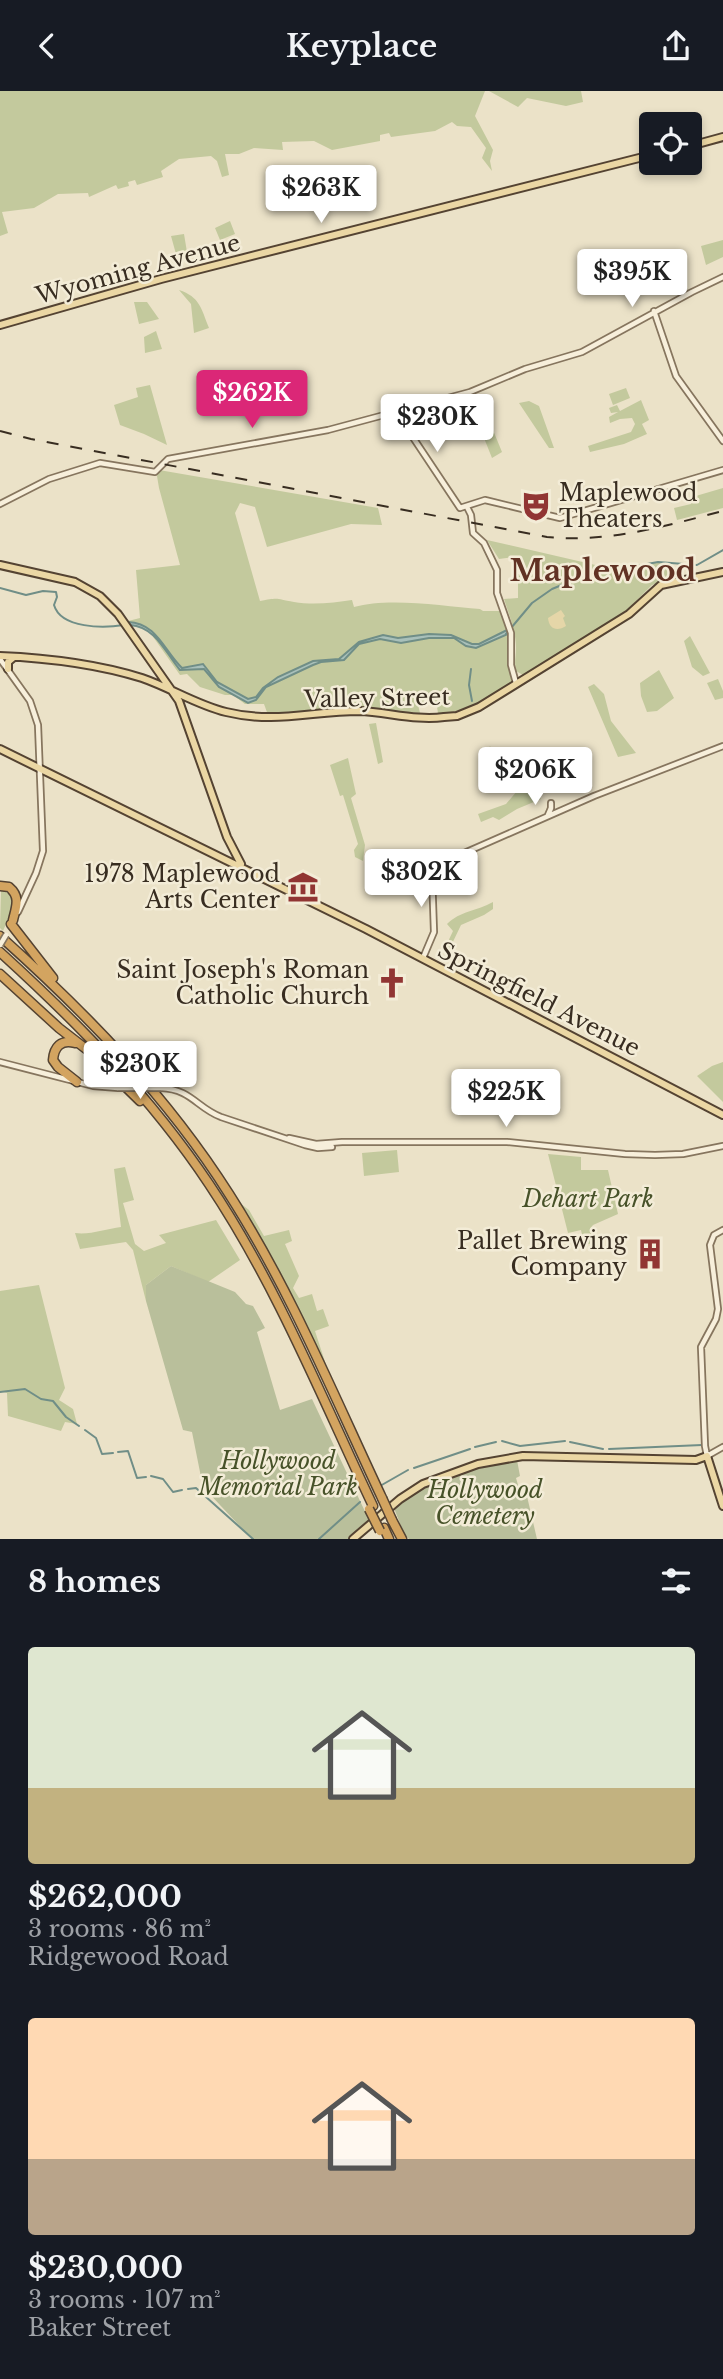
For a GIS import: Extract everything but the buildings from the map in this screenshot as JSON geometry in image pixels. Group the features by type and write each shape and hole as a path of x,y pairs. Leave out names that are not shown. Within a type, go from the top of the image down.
{"highway":[{"path":"0,886 9,887 16,895 17,905 12,922 16,933 79,1010 160,1098 237,1206 282,1287 389,1539"},
{"path":"2,934 79,1010"},
{"path":"0,944 66,1005 121,1062 164,1112 211,1176 265,1266 375,1504"},
{"path":"0,951 67,1014 115,1065 161,1118 206,1180 233,1221 267,1285 375,1504"},
{"path":"0,959 68,1023 140,1101 197,1175 233,1232 375,1504"},
{"path":"0,974 85,1048 140,1101"},
{"path":"51,1075 55,1049 63,1042 73,1042 85,1048"},
{"path":"53,1060 77,1082"},
{"path":"385,1528 396,1539"},
{"path":"385,1528 402,1539"}],"main road":[{"path":"702,143 723,137"},
{"name":"Wyoming Avenue","path":"0,325 161,279 639,158"},
{"path":"0,565 79,584 104,600 125,624 181,707 227,837 242,866"},
{"name":"Valley Street","path":"0,658 15,657 81,664 141,678 227,713 263,718 360,711 438,718 457,716 472,710 629,614 661,585 723,572"},
{"path":"8,669 8,663 15,657"},
{"path":"159,686 163,677"},
{"path":"181,707 184,701 190,699"},
{"name":"Springfield Avenue","path":"0,749 242,866 723,1115"},
{"path":"353,1539 418,1486 478,1464 523,1456 696,1460 707,1456"},
{"path":"707,1456 713,1462 723,1493"},
{"path":"707,1456 723,1506"}],"street":[{"path":"0,505 49,479 100,463 153,472 170,459 317,432 470,392 525,369 582,352 654,311 723,277"},
{"path":"654,311 676,376 723,441"},
{"path":"396,412 471,517 475,532 495,562 497,593 511,631 511,665 516,683"},
{"path":"464,508 485,500 560,518 723,470"},
{"path":"0,658 35,712 38,725 43,851 33,881 12,922 2,934 0,944"},
{"path":"423,958 434,937 432,874 436,866 547,816 723,746"},
{"path":"547,816 551,803"},
{"path":"0,1062 77,1082 118,1088 161,1088 185,1093 216,1115 316,1148 345,1143"},
{"path":"289,1138 316,1144 507,1142 655,1155 683,1154 723,1146"},
{"path":"723,1230 714,1235 711,1243 717,1316 701,1347 707,1456 723,1447"}],"green space":[{"path":"0,91 485,91 475,116 493,150 490,161 492,171 482,158 486,148 471,127 457,126 452,122 435,131 391,137 389,133 380,135 380,141 332,150 314,141 282,142 283,150 254,148 239,154 225,154 229,175 222,177 217,161 211,156 179,159 161,171 163,177 137,185 135,180 128,182 129,186 118,189 116,185 89,197 88,193 58,194 34,208 2,212 8,233 0,236"},
{"path":"489,91 581,91 583,102 566,106 527,98 518,107"},
{"path":"230,221 235,234 220,240 215,228"},
{"path":"184,234 187,252 176,254 171,236"},
{"path":"723,240 723,257 706,265 701,246"},
{"path":"179,290 196,300 209,328 194,333 191,304"},
{"path":"134,302 147,302 159,319 139,324"},
{"path":"156,331 162,349 145,353 144,337"},
{"path":"150,385 167,445 120,425 114,405 138,397 136,388"},
{"path":"626,388 630,398 613,405 609,394"},
{"path":"641,400 649,420 642,424 647,434 624,444 590,452 588,446 631,432 635,424 632,418 610,423 609,417 618,412 611,413 609,408 617,405 620,411"},
{"path":"529,401 539,406 554,448 549,448 519,403"},
{"path":"486,413 502,452 492,458 476,418"},
{"path":"159,470 378,508 382,525 351,524 267,547 255,507 240,503 235,513 260,601 278,599 301,603 330,603 352,600 354,607 399,602 500,611 508,632 508,666 512,682 477,703 448,712 438,713 437,707 429,704 418,705 420,713 397,711 268,715 264,704 245,704 233,695 200,687 187,674 180,675 149,631 143,627 131,626 128,621 140,618 136,570 180,565 159,488"},
{"path":"723,488 723,508 677,520 674,508 691,504 689,498"},
{"path":"487,540 604,567 665,562 674,578 652,585 627,610 523,675 516,671 515,635 504,599 518,598 518,573 513,557 499,559"},
{"path":"690,636 710,673 703,676 692,667 684,641"},
{"path":"659,670 674,698 657,711 647,712 640,683"},
{"path":"718,679 723,698 715,700 707,683"},
{"path":"594,684 604,694 611,721 636,753 618,757 588,687"},
{"path":"376,723 383,762 378,764 369,724"},
{"path":"490,746 497,760 509,756 541,799 499,820 493,817 481,822 478,814 506,804 517,791 514,772 481,766"},
{"path":"348,758 356,794 351,798 365,845 363,861 355,857 354,850 358,844 343,795 340,796 330,765"},
{"path":"1,890 11,894 14,906 3,931 0,928"},
{"path":"493,902 493,909 461,925 449,950 445,948 453,931 447,924 457,916"},
{"path":"723,1062 723,1102 697,1076"},
{"path":"397,1150 399,1172 364,1176 362,1153"},
{"name":"Dehart Park","path":"548,1154 581,1157 581,1170 608,1170 618,1214 593,1225 590,1229 593,1243 584,1245 581,1230 568,1233"},
{"path":"125,1167 134,1200 123,1203 135,1244 144,1251 166,1243 159,1235 216,1220 240,1260 208,1282 171,1266 146,1285 146,1301 133,1250 126,1242 80,1249 75,1233 92,1233 121,1227 114,1169"},
{"path":"240,1203 249,1210 264,1236 289,1230 292,1241 285,1244 299,1276 293,1288 299,1298 312,1294 317,1311 323,1309 329,1326 315,1331 328,1371 275,1265"},
{"name":"Hollywood Memorial Park","path":"171,1266 235,1292 246,1304 253,1306 265,1328 257,1332 280,1410 312,1399 369,1520 348,1539 252,1539 203,1487 192,1432 183,1430 146,1301 146,1285"},
{"path":"39,1285 65,1388 59,1400 73,1409 77,1424 65,1422 61,1431 8,1416 7,1393 0,1391 0,1291"},
{"name":"Hollywood Cemetery","path":"517,1460 520,1476 516,1478 520,1492 526,1492 537,1539 409,1539 404,1534 394,1508 408,1498 452,1476"}],"sand":[{"path":"561,610 566,626 554,628 548,618"}],"water":[{"path":"128,622 146,627 182,668 203,664 217,682 248,699 256,697 263,688 278,677 313,661 339,659 359,642 383,635 398,638 429,634 451,635 472,644 479,644 507,630 508,634 476,648 466,646 454,638 429,638 401,643 380,639 359,644 344,660 313,665 266,687 256,700 248,703 219,687 204,669 180,670 153,635"}],"waterway":[{"path":"506,634 532,603 552,589 586,575 658,562 697,565 723,550"},
{"path":"0,588 26,595 43,591 56,592 54,605 58,613 74,623 106,627 124,625"},
{"path":"471,669 469,685 472,701"},
{"path":"0,1392 25,1389 41,1399 53,1401 66,1417 79,1426"},
{"path":"85,1430 96,1438 102,1454 113,1453"},
{"path":"502,1441 520,1446 565,1441"},
{"path":"475,1447 496,1442"},
{"path":"570,1442 603,1449"},
{"path":"609,1449 702,1445"},
{"path":"414,1468 470,1449"},
{"path":"118,1452 128,1451 137,1478 146,1477"},
{"path":"380,1486 408,1470"},
{"path":"151,1476 163,1479 173,1492 182,1490"},
{"path":"188,1489 196,1488 253,1539"},
{"path":"319,1539 360,1502"}],"railway":[{"path":"0,431 547,537 592,538 614,535 723,511"}],"place":[{"name":"Maplewood Theaters","path":"536,506"},
{"name":"1978 Maplewood Arts Center","path":"303,887"},
{"name":"Saint Joseph's Roman Catholic Church","path":"392,983"},
{"name":"Pallet Brewing Company","path":"650,1254"}],"district":[{"name":"Maplewood","path":"603,571"}]}
